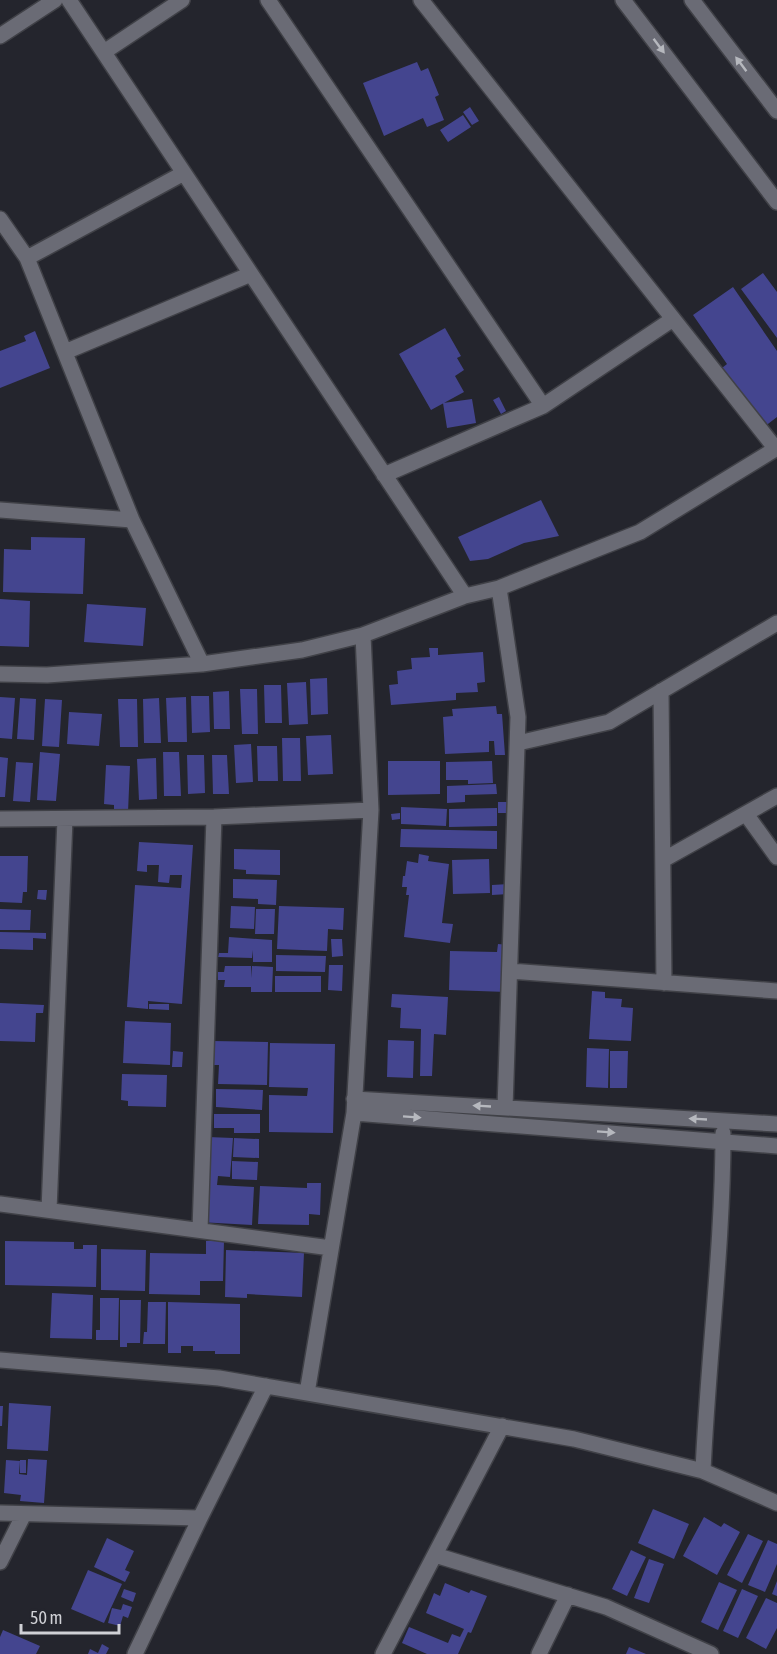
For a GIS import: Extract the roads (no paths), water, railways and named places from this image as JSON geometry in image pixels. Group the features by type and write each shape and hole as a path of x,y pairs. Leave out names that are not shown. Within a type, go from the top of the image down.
{"street":[{"path":"0,36 56,0"},
{"path":"69,0 465,596"},
{"path":"104,52 182,0"},
{"path":"268,0 543,406"},
{"path":"0,674 46,675 202,664 302,650 363,635 465,596 500,588 640,532 776,448 421,0"},
{"path":"623,0 777,202"},
{"path":"692,0 777,111"},
{"path":"27,258 184,173"},
{"path":"0,219 27,258 132,520 202,664"},
{"path":"65,352 251,274"},
{"path":"384,475 543,406 673,319"},
{"path":"0,510 132,520"},
{"path":"500,588 519,717 506,1108"},
{"path":"518,743 609,722 777,623"},
{"path":"307,1393 354,1106 371,810 363,635"},
{"path":"661,691 664,983"},
{"path":"663,860 777,796"},
{"path":"0,819 214,818 371,810"},
{"path":"746,814 777,857"},
{"path":"200,1230 214,818"},
{"path":"49,1210 65,819"},
{"path":"510,971 777,991"},
{"path":"354,1106 506,1108 777,1124"},
{"path":"354,1106 777,1146"},
{"path":"703,1471 723,1191 723,1121"},
{"path":"0,1204 331,1248"},
{"path":"0,1360 219,1378 574,1438 703,1471 777,1503"},
{"path":"135,1654 266,1386"},
{"path":"383,1654 502,1426"},
{"path":"0,1513 200,1518"},
{"path":"0,1562 24,1514"},
{"path":"435,1555 606,1606 707,1653"},
{"path":"539,1654 568,1595"}]}
